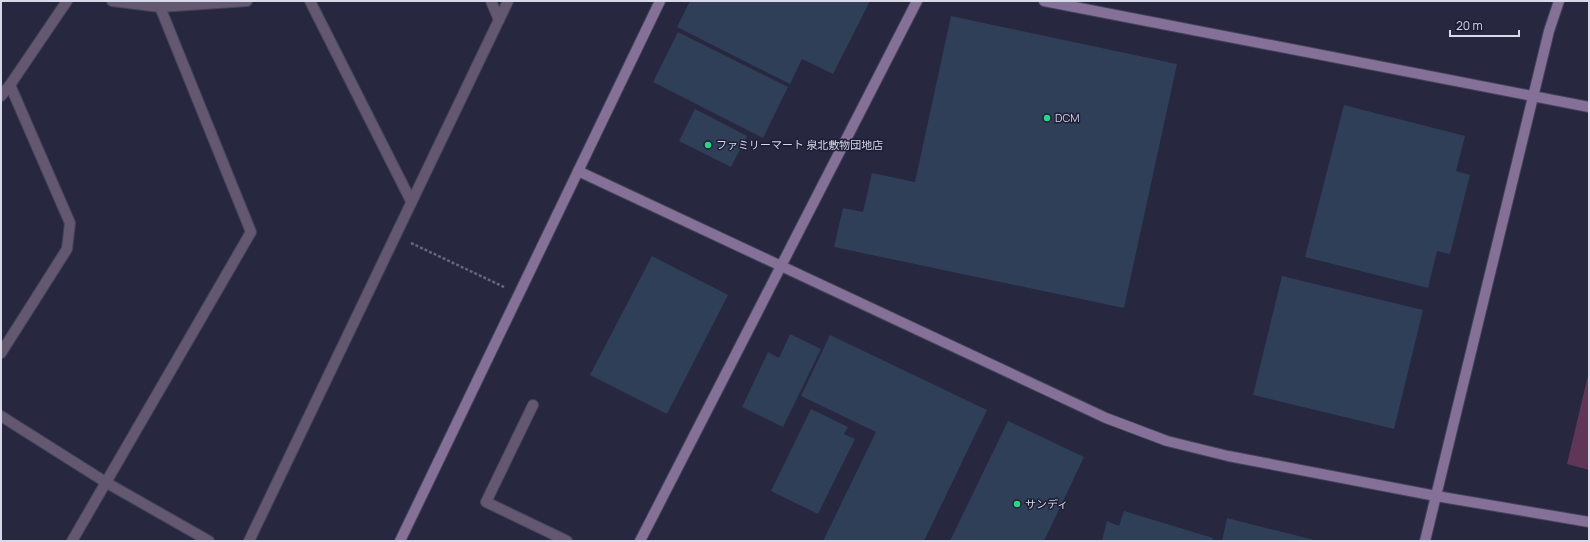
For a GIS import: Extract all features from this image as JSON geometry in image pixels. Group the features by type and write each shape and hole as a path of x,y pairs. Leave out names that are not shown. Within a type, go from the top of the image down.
{"street":[{"path":"1,96 67,1"},
{"path":"112,1 160,7 247,1"},
{"path":"310,1 411,201"},
{"path":"491,1 499,20"},
{"path":"250,541 411,201 508,1"},
{"path":"400,541 660,1"},
{"path":"640,541 783,265 917,1"},
{"path":"1044,1 1589,107"},
{"path":"1425,541 1535,96 1549,31 1559,1"},
{"path":"72,541 107,483 250,232 160,7"},
{"path":"1,353 67,249 70,223 10,85"},
{"path":"578,171 783,265 1106,418 1167,441 1228,456 1436,496 1589,522"},
{"path":"533,405 486,502 567,541"},
{"path":"1,416 107,483 209,541"}],"path":[{"path":"395,236 519,294"}],"shaded area":[{"path":"1589,371 1589,470 1567,464"}],"building":[{"path":"690,1 870,1 833,74 802,59 790,84 677,27"},
{"name":"DCM","path":"951,16 1177,64 1124,308 834,247 843,208 863,212 872,173 915,182"},
{"path":"678,32 788,87 763,138 653,82"},
{"path":"1344,105 1465,136 1456,171 1470,175 1450,254 1437,251 1428,288 1305,257"},
{"path":"695,109 747,136 731,167 679,141"},
{"path":"652,256 728,295 667,414 590,375"},
{"path":"1282,276 1423,310 1394,429 1253,395"},
{"path":"790,334 821,349 783,427 742,407 768,352 779,358"},
{"path":"830,335 987,410 924,541 823,541 876,432 801,396"},
{"path":"811,409 848,427 844,434 855,439 818,514 771,491"},
{"path":"1008,421 1084,457 1044,541 950,541"},
{"path":"1124,511 1213,538 1212,541 1102,541 1107,521 1119,526"},
{"path":"1227,518 1314,540 1314,541 1222,541"}],"place":[{"name":"DCM","path":"1047,118"},
{"name":"ファミリーマート 泉北敷物団地店","path":"708,145"},
{"name":"サンディ","path":"1017,504"}]}
